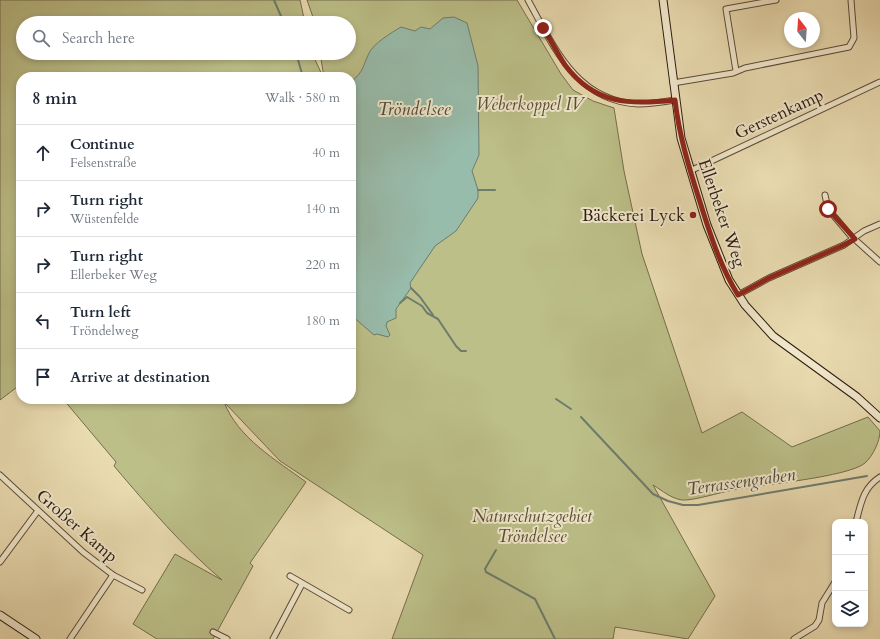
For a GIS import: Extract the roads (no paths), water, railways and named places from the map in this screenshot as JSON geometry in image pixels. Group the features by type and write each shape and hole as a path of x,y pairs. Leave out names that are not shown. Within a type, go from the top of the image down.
{"street":[{"path":"528,0 565,64 586,86 608,98 622,102 647,104 675,100"},
{"name":"Ellerbeker Weg","path":"663,0 681,138 690,171 719,258 738,295 762,325 774,336 857,397 880,418"},
{"path":"736,71 726,9 776,0"},
{"path":"673,83 849,47 854,38 851,0"},
{"name":"Gerstenkamp","path":"690,171 880,82"},
{"path":"825,194 828,209 855,239 880,262"},
{"path":"738,295 769,278 844,245 855,239 864,231 880,224"},
{"name":"Großer Kamp","path":"0,475 37,512 82,552 113,575 142,590"},
{"path":"857,519 862,495 872,483 880,477"},
{"path":"0,562 37,512"},
{"path":"70,639 113,575"},
{"path":"290,576 302,584 312,587 349,610"},
{"path":"273,639 302,584"},
{"path":"794,639 815,626 819,620 822,603 832,587"},
{"path":"0,615 36,639"},
{"path":"213,632 227,639"}],"water":[{"name":"Tröndelsee","path":"454,17 467,23 478,66 479,155 472,171 478,190 478,198 456,231 435,246 410,283 411,288 396,309 396,318 387,322 386,326 390,335 388,337 377,334 374,335 356,319 356,77 361,72 371,49 392,32 401,27 415,31 421,27 430,29 443,18"}],"waterway":[{"path":"274,0 281,16"},
{"path":"298,60 302,72"},
{"path":"478,190 495,190"},
{"path":"411,288 420,297 433,315"},
{"name":"Terrassengraben","path":"400,303 407,297 422,306 427,313 438,319 456,346 461,351 466,351"},
{"name":"Terrassengraben","path":"556,399 571,409"},
{"name":"Terrassengraben","path":"581,417 653,494 668,501 683,505 698,505 867,476"},
{"path":"496,550 485,569 486,572 535,599 555,639"}],"place":[{"name":"Bäckerei Lyck","path":"693,215"}],"park label":[{"name":"Weberkoppel IV","path":"530,104"},
{"name":"Naturschutzgebiet Tröndelsee","path":"532,526"}]}
